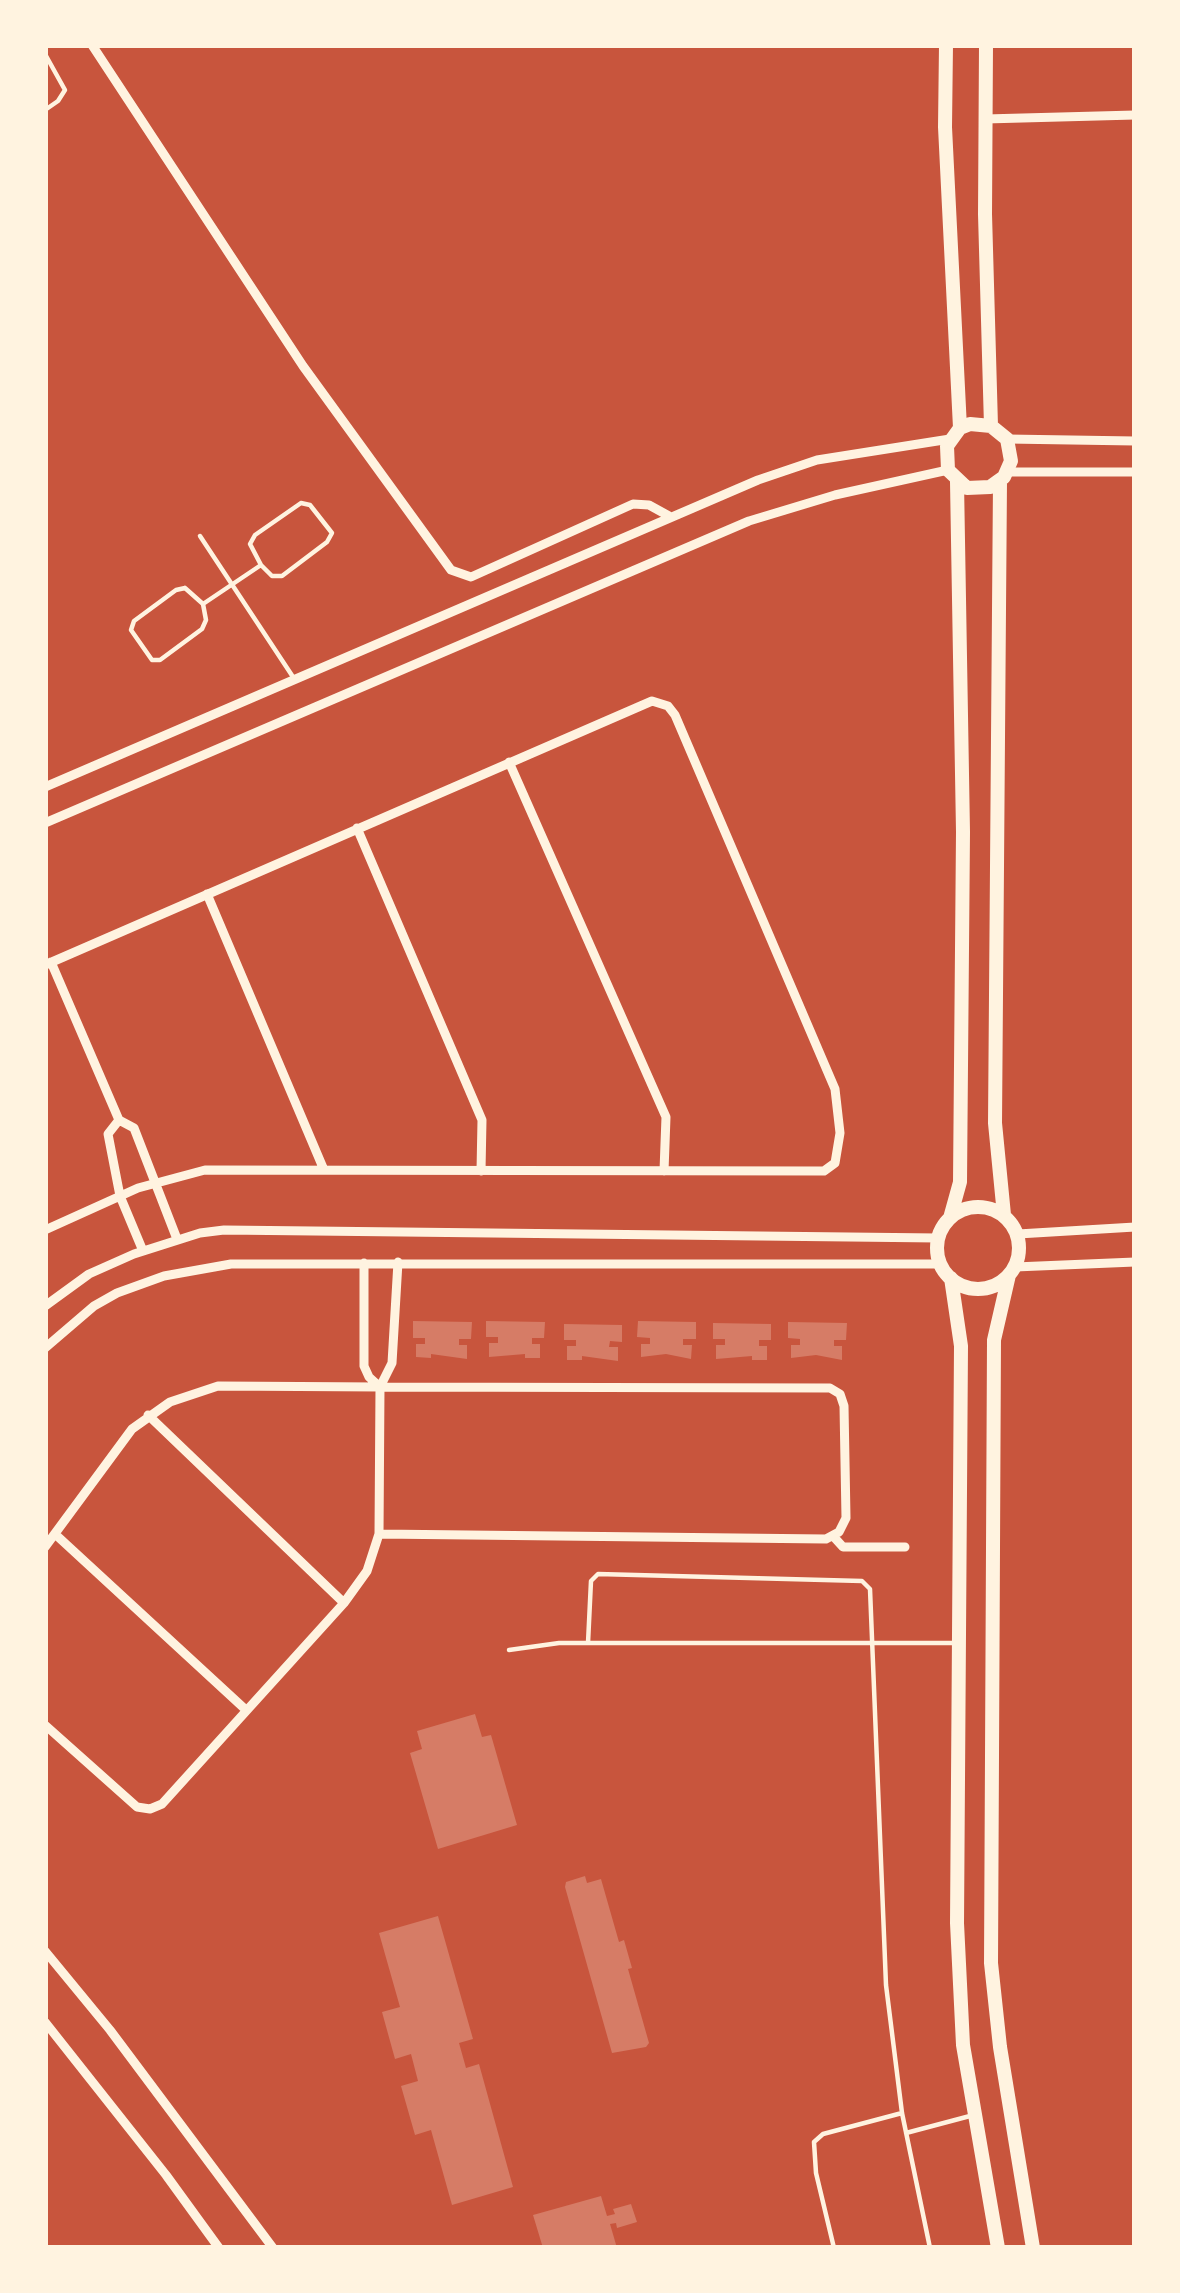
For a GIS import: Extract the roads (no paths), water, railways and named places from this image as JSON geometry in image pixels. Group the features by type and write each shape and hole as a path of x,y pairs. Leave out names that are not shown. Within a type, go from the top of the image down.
{"main road":[{"path":"946,45 955,434 945,458 952,476 963,832 959,1182 950,1217 938,1238 940,1264 951,1278 974,1289 999,1283 1012,1271"},
{"path":"986,45 991,425"},
{"path":"955,434 970,424 991,425 1006,439 1011,461 1004,477 994,1123 1004,1215"},
{"path":"952,476 978,489 1004,477"},
{"path":"950,1217 971,1207 994,1209 1018,1234 1019,1257 994,1340 992,1963 1033,2248"},
{"path":"951,1278 962,1346 957,1923 963,2045 998,2248"}],"street":[{"path":"92,45 303,366 451,570 471,577 633,504 649,505 669,516"},
{"path":"985,119 1135,115"},
{"path":"45,787 669,516 817,460 955,434"},
{"path":"1006,439 1135,441"},
{"path":"1004,477 1135,472"},
{"path":"45,823 749,521 835,495 952,476"},
{"path":"45,1230 120,1196 153,1184 205,1170 830,1168 838,1156 841,1133 835,1088 668,706 652,701 636,706 48,963 119,1120 134,1128 153,1184 177,1239"},
{"path":"509,761 666,1117 664,1171"},
{"path":"357,828 482,1120 481,1171"},
{"path":"207,894 324,1171"},
{"path":"119,1120 108,1133 120,1196 143,1251"},
{"path":"1018,1234 1135,1227"},
{"path":"45,1306 89,1274 200,1232 938,1238"},
{"path":"634,1262 638,1234"},
{"path":"45,1725 127,1800 150,1809 162,1804 344,1603 367,1571 379,1534 380,1387 392,1363 398,1262"},
{"path":"1012,1271 1135,1262"},
{"path":"364,1263 364,1366 380,1387"},
{"path":"45,1348 94,1306 164,1276 231,1264 940,1264"},
{"path":"45,1547 132,1429 148,1415 194,1392 218,1386 830,1388 843,1399 846,1518 833,1537 379,1534"},
{"path":"148,1415 344,1603"},
{"path":"55,1534 246,1710"},
{"path":"833,1537 843,1546 905,1547"},
{"path":"45,1951 273,2248"},
{"path":"45,2022 219,2248"}],"lane":[{"path":"45,54 65,89 45,110"},
{"path":"301,502 332,533 282,576 272,576 260,565 250,544 255,535 301,502"},
{"path":"200,536 296,680"},
{"path":"203,604 260,565"},
{"path":"185,588 203,604 206,620 202,629 160,661 152,660 131,630 134,621 176,590 185,588"},
{"path":"588,1643 592,1579 598,1574 862,1581 873,1598 885,1966 902,2113 931,2248"},
{"path":"509,1649 559,1642 957,1643"},
{"path":"834,2248 814,2162 814,2142 828,2132 902,2113"},
{"path":"906,2133 972,2115"}]}
